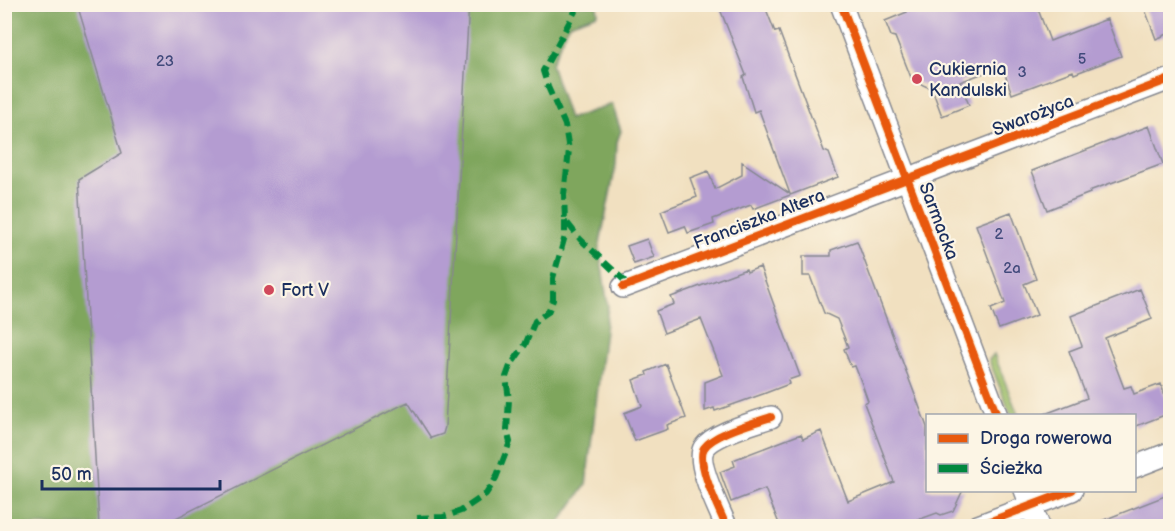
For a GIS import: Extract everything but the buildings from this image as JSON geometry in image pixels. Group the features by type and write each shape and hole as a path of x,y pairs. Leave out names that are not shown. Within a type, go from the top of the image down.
{"street":[{"name":"Sarmacka","path":"841,4 996,414"},
{"name":"Swarożyca","path":"907,179 1170,79"},
{"name":"Franciszka Altera","path":"622,287 907,179"},
{"path":"726,526 705,472 702,459 703,449 721,435 771,417"},
{"path":"1136,466 1170,453"},
{"path":"978,526 1028,498 1061,492"},
{"path":"1028,498 1039,526"}],"green space":[{"path":"4,5 597,5 598,14 569,24 551,64 569,119 612,104 621,131 617,142 616,165 599,248 608,306 586,485 557,526 5,526"},
{"path":"994,354 1018,414 1011,414 989,360"}],"marked path":[{"path":"579,4 543,71 565,125 569,150 564,195 565,220 580,239 629,285"},
{"path":"417,518 443,517 461,511 486,494 496,478 510,442 507,430 509,400 506,377 510,366 525,345 535,321 548,312 553,300 553,278 565,236 565,220"}],"cycle path":[{"path":"841,4 996,414"},
{"path":"623,287 1170,79"},
{"path":"726,526 705,475 702,455 704,448 725,433 771,417"},
{"path":"978,526 1067,492"}],"place":[{"name":"Cukiernia Kandulski","path":"917,79"},
{"name":"Fort V","path":"269,290"}]}
